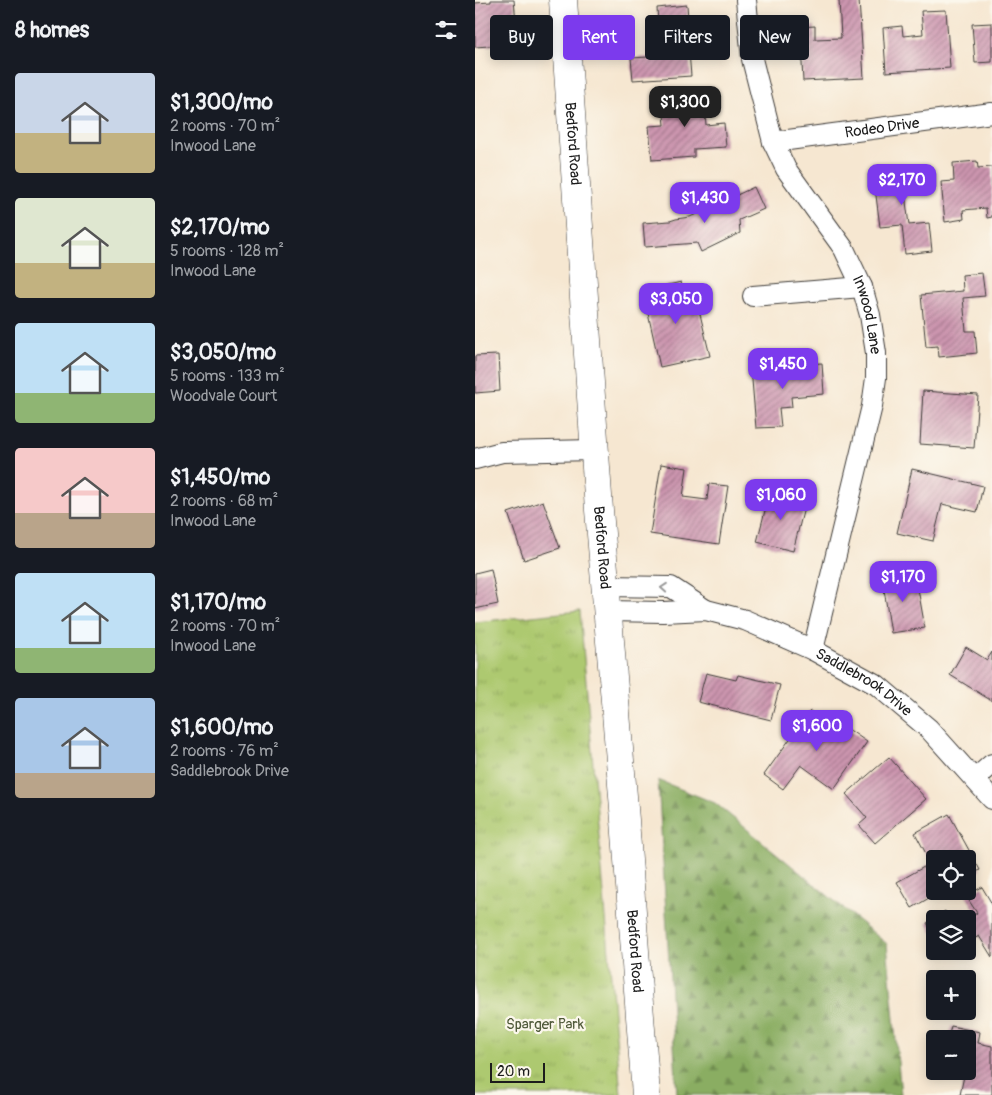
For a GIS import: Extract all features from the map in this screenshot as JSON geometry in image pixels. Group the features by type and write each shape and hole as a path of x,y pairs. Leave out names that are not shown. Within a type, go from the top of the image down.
{"street":[{"name":"Bedford Road","path":"563,0 594,450 646,1095"},
{"name":"Inwood Lane","path":"746,0 752,59 773,142 786,169 844,249 862,288 870,315 876,353 876,378 872,406 813,650"},
{"name":"Rodeo Drive","path":"773,142 992,113"},
{"path":"753,296 862,288"},
{"path":"475,458 502,452 594,450"},
{"name":"Saddlebrook Drive","path":"606,599 663,612 706,610 745,620 813,650 877,684 929,729 992,799"},
{"path":"975,779 992,764"}],"green space":[{"name":"Sparger Park","path":"580,611 621,1095 475,1095 475,622"},
{"path":"658,780 715,803 887,944 901,1095 677,1095"}],"building":[{"path":"491,0 514,0 515,15 490,15 490,46 475,47 475,3 491,2"},
{"path":"839,0 859,0 864,78 803,81 802,60 809,60 809,26 815,26 815,39 841,38"},
{"path":"687,5 688,15 658,15 657,8"},
{"path":"946,10 950,68 886,72 883,28 902,26 903,36 923,34 921,11"},
{"path":"992,23 992,62 975,63 972,24"},
{"path":"645,57 645,60 690,60 691,76 633,80 631,60 635,60 635,58"},
{"path":"703,90 706,125 724,123 726,147 694,149 694,157 652,160 649,126 665,125 662,94"},
{"path":"977,161 978,168 992,167 992,217 987,218 986,208 963,210 964,219 945,222 941,182 954,181 953,163"},
{"path":"922,167 925,192 905,194 909,225 929,223 932,251 905,254 902,225 880,227 873,172"},
{"path":"754,187 764,209 739,220 740,233 701,252 697,243 645,247 643,223 690,217"},
{"path":"982,273 985,296 963,298 966,331 975,331 977,353 939,357 938,346 926,347 921,295 963,291 962,275"},
{"path":"681,282 684,295 695,293 710,356 660,367 643,291"},
{"path":"498,355 500,391 475,393 475,356"},
{"path":"822,363 824,394 791,397 792,407 779,408 781,427 756,428 751,368"},
{"path":"923,391 978,395 974,448 920,444"},
{"path":"661,464 687,468 683,497 707,500 709,484 728,486 719,544 650,534"},
{"path":"912,469 983,486 977,512 942,504 933,541 897,533"},
{"path":"770,491 806,500 793,551 757,542"},
{"path":"543,501 560,548 524,560 508,513"},
{"path":"491,569 498,604 475,609 475,573"},
{"path":"915,572 925,628 891,633 882,577"},
{"path":"966,647 987,660 992,652 992,701 950,675"},
{"path":"706,673 736,680 738,675 780,685 771,720 698,702"},
{"path":"810,711 831,726 835,720 867,742 834,789 801,765 783,789 764,775"},
{"path":"889,757 926,799 875,843 859,825 867,818 846,794"},
{"path":"949,814 969,850 926,850 926,854 915,833"},
{"path":"976,863 980,870 976,872"},
{"path":"926,866 926,900 912,908 897,882"},
{"path":"982,887 992,904 992,957 979,936 976,938 977,913 969,900 976,900 976,890"},
{"path":"951,1026 970,1030 950,1030"},
{"path":"976,1031 980,1032 978,1043 992,1046 992,1095 960,1095 963,1080 976,1080"}]}
